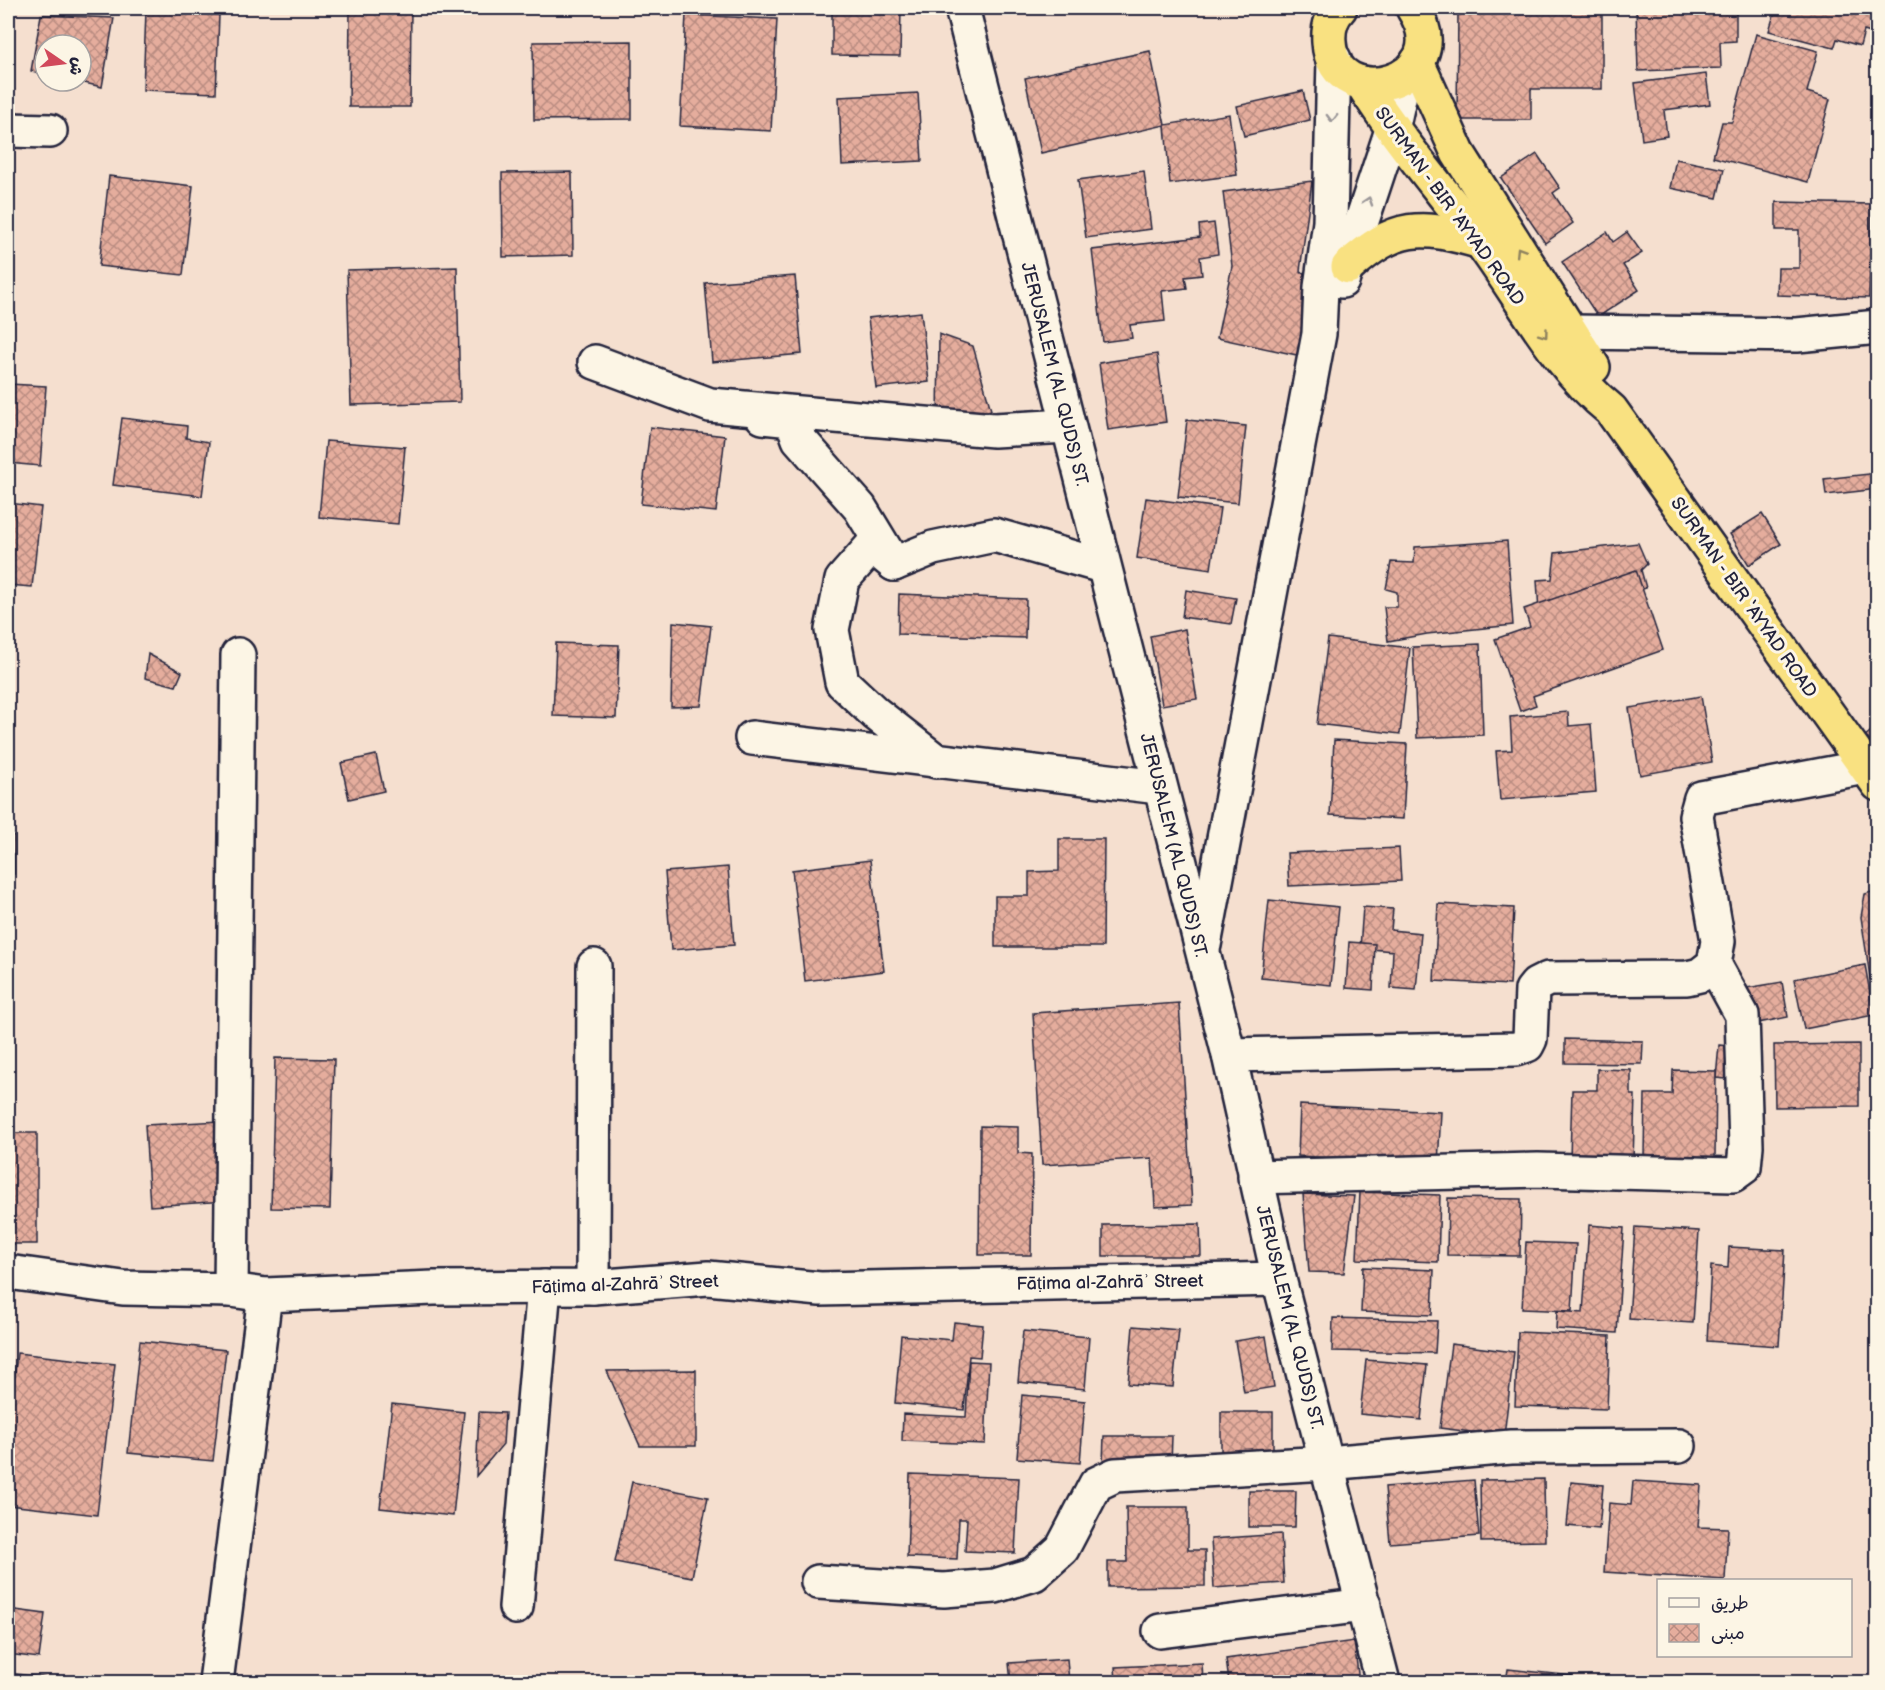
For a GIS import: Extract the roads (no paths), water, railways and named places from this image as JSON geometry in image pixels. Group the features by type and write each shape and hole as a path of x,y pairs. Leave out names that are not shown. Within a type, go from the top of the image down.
{"highway":[{"path":"1313,8 1331,52 1345,74 1362,83 1376,86 1391,83 1411,69 1423,49 1424,34 1421,19 1413,8"},
{"path":"1331,52 1329,28 1340,8"},
{"name":"SURMAN - BIR ‘AYYAD ROAD","path":"1411,69 1458,153 1602,383 1611,410"},
{"name":"SURMAN - BIR ‘AYYAD ROAD","path":"1362,83 1392,130 1480,242 1545,337 1591,394 1611,410 1871,775"},
{"path":"1348,267 1373,245 1394,235 1444,231 1480,242"}],"street":[{"name":"JERUSALEM (AL QUDS) ST.","path":"962,8 1102,566 1229,1055 1279,1279 1383,1683"},
{"path":"1202,956 1318,334 1321,287 1330,222 1331,52"},
{"path":"1318,334 1348,267 1411,69"},
{"path":"8,130 50,131"},
{"path":"1570,332 1797,335 1878,327"},
{"path":"595,362 710,405 768,418 792,420 799,439 860,508 894,564"},
{"path":"710,405 994,430 1068,426"},
{"path":"894,564 933,548 994,535 1102,566"},
{"path":"894,564 872,546 842,580 832,630 842,682 875,713 937,761"},
{"path":"231,1290 238,655"},
{"path":"752,738 1159,787"},
{"path":"1255,1177 1539,1170 1733,1175 1744,1167 1746,1146 1742,1015 1714,964 1718,941 1696,816 1701,798 1871,775"},
{"path":"1229,1055 1522,1047 1530,1039 1532,990 1536,984 1548,979 1687,978 1700,975 1714,964"},
{"path":"593,1287 594,966"},
{"name":"Fāṭima al-Zahrāʾ Street","path":"8,1272 123,1288 231,1290 265,1294 434,1288 593,1287 708,1278 820,1289 1279,1279"},
{"path":"516,1608 544,1287"},
{"path":"216,1683 265,1294"},
{"path":"818,1582 944,1590 995,1586 1034,1574 1062,1549 1096,1484 1115,1475 1327,1463 1511,1447 1679,1446"},
{"path":"1160,1631 1364,1605"}]}
